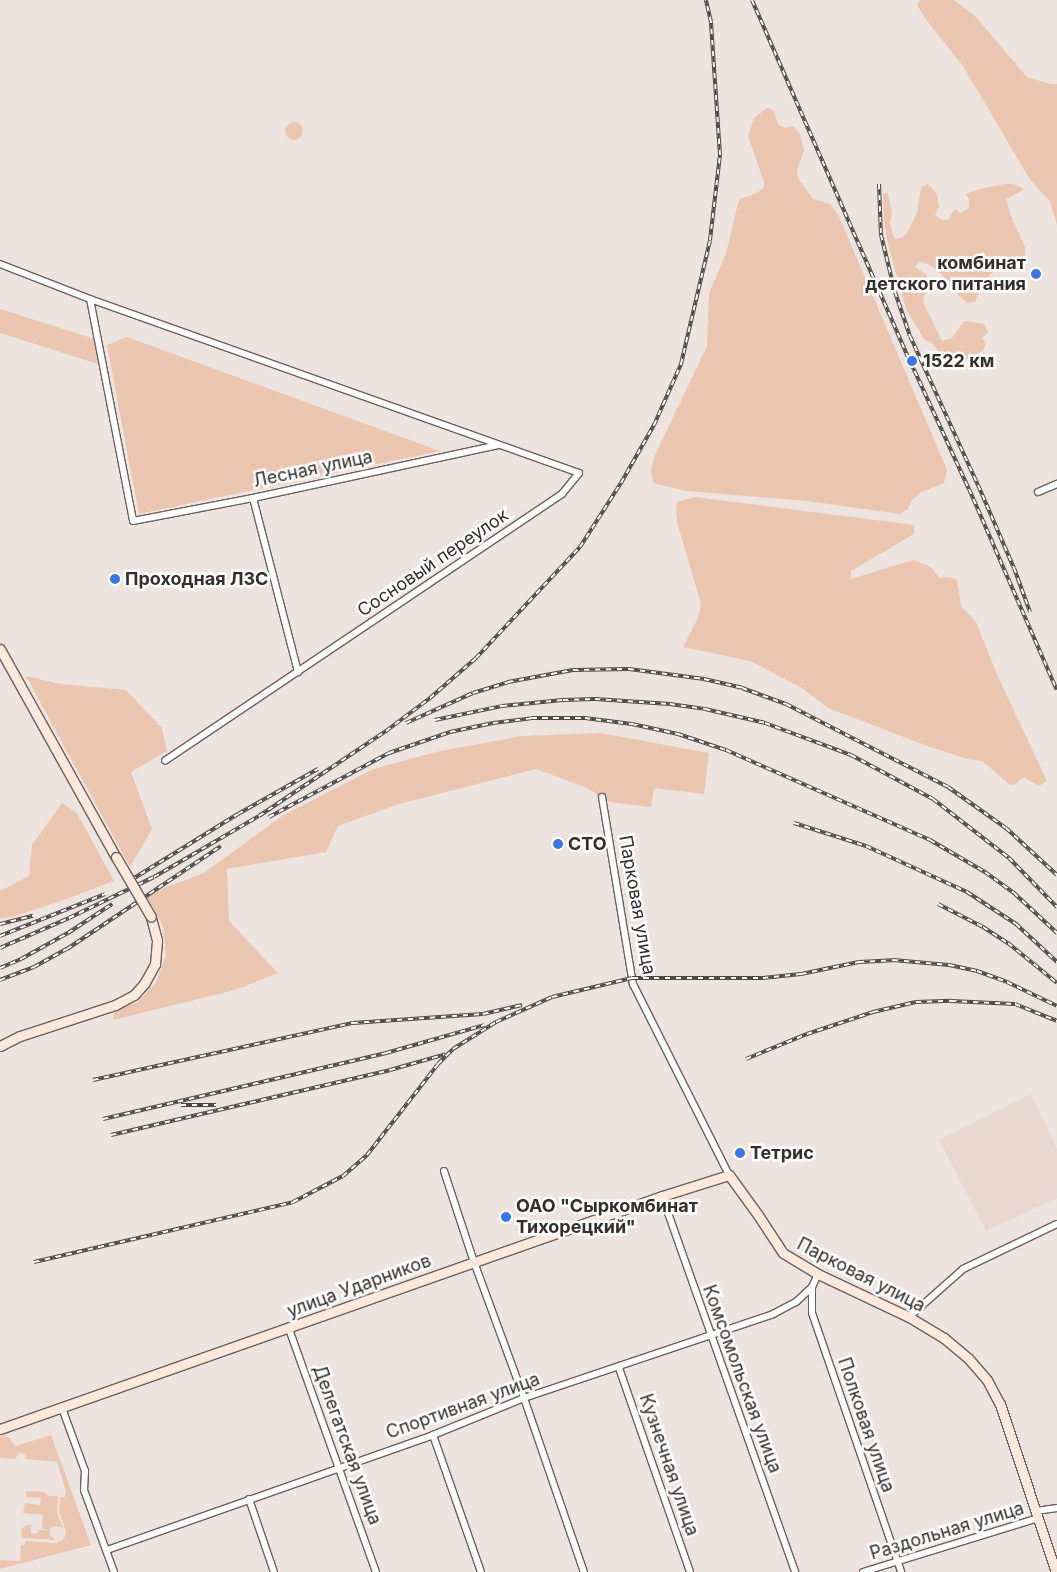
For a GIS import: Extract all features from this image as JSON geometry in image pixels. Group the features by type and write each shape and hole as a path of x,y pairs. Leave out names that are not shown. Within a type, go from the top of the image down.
{"main road":[{"path":"0,650 151,917 157,940 155,964 144,984 134,995 115,1005 20,1036 0,1046"},
{"name":"улица Ударников","path":"0,1429 289,1329 662,1196 729,1175"},
{"name":"Парковая улица","path":"729,1175 783,1254 818,1274 909,1317 944,1338 968,1358 987,1380 1000,1404 1056,1572"}],"street":[{"path":"0,264 90,299 499,444"},
{"name":"Лесная улица","path":"90,299 133,521 253,498 499,444"},
{"name":"Сосновый переулок","path":"164,761 562,494 579,473 499,444"},
{"path":"1038,492 1057,484"},
{"path":"253,498 298,672"},
{"name":"Парковая улица","path":"602,797 633,984 729,1175"},
{"path":"444,1171 474,1262 524,1398 584,1572"},
{"name":"Комсомольская улица","path":"662,1196 795,1572"},
{"path":"909,1317 963,1269 1057,1224"},
{"name":"Спортивная улица","path":"107,1550 433,1435 524,1398 619,1368 710,1334 773,1314 796,1302 812,1287 818,1274"},
{"name":"Полковая улица","path":"812,1287 812,1313 901,1572"},
{"name":"Делегатская улица","path":"289,1329 376,1572"},
{"name":"Кузнечная улица","path":"619,1368 690,1572"},
{"path":"62,1408 85,1471 84,1490 114,1572"},
{"path":"433,1435 481,1572"},
{"path":"249,1500 274,1572"},
{"name":"Раздольная улица","path":"863,1572 1057,1508"}],"shaded area":[{"path":"920,0 954,0 976,17 1027,77 1050,84 1057,84 1057,225 1050,202 1029,178 963,66 927,21 917,5"},
{"path":"767,108 774,112 778,125 786,128 794,127 800,134 804,151 797,169 798,178 813,199 830,204 838,214 947,470 944,483 922,492 911,501 908,509 900,514 807,501 686,491 653,483 651,469 655,455 707,346 709,293 726,254 738,203 740,199 757,193 764,187 748,136 754,118"},
{"path":"294,122 300,125 303,131 300,137 294,140 288,137 285,131 288,125"},
{"path":"928,184 937,194 939,207 935,215 942,220 948,220 955,209 960,213 969,208 969,199 966,194 976,190 1004,184 1013,184 1023,188 1023,190 1006,199 1010,214 1025,247 1025,258 1018,262 1004,263 993,272 983,282 975,302 967,303 958,295 953,285 931,265 919,261 915,267 927,275 923,302 942,341 952,338 964,321 984,324 988,332 982,338 986,345 982,351 972,358 949,364 931,342 925,340 906,309 888,244 884,220 883,194 888,193 892,213 890,223 892,232 895,239 902,238 907,233 917,213 921,187"},
{"path":"0,309 95,339 98,364 0,333"},
{"path":"127,337 440,451 139,514 107,345"},
{"path":"695,497 914,525 914,534 851,571 851,579 913,560 931,567 939,578 949,577 957,580 961,606 976,622 996,672 1047,781 1039,786 1025,778 1014,785 1009,784 982,761 967,759 930,747 828,708 802,688 750,661 683,647 698,618 701,604 677,522 676,507 677,502"},
{"path":"26,676 60,684 126,690 162,728 167,751 131,772 152,829 130,867"},
{"path":"600,733 709,753 704,794 654,788 651,807 609,802 587,788 536,769 399,804 338,826 326,852 227,869 229,921 278,973 235,990 113,1020 114,1011 138,1002 156,982 166,956 163,926 146,895 204,873 282,816 373,769 436,752 522,736"},
{"path":"62,803 77,813 114,881 12,917 0,918 0,891 29,876 32,845"},
{"path":"1031,1094 1057,1149 1057,1198 986,1231 939,1140"},
{"path":"0,1435 8,1437 16,1446 51,1435 91,1545 0,1569 0,1560 20,1561 21,1545 25,1545 25,1541 56,1543 64,1539 66,1531 59,1512 60,1497 65,1497 66,1491 57,1462 26,1459 25,1454 19,1453 15,1459 0,1458"},
{"path":"26,1491 45,1492 48,1496 58,1496 57,1513 63,1528 55,1526 50,1528 50,1535 55,1540 21,1538 22,1528 27,1525 31,1525 31,1534 38,1533 38,1530 48,1530 42,1528 43,1515 23,1513 25,1503 40,1505 41,1498 26,1497"}],"railway":[{"path":"0,948 69,918 154,877 259,816 386,731 430,698 476,658 580,547 621,483 654,425 681,364 710,240 720,155 711,22 706,0"},
{"path":"752,0 1057,690"},
{"path":"879,184 881,235 895,292 910,336 978,485 1014,568 1030,612"},
{"path":"406,723 473,693 508,682 573,670 629,669 704,679 742,688 786,704 948,787 1006,828 1057,875"},
{"path":"435,720 502,706 595,699 670,704 705,709 765,723 851,755 933,799 1009,858 1057,907"},
{"path":"269,817 389,753 450,732 493,723 531,718 585,718 632,724 678,734 726,750 930,840 985,872 1014,893 1057,933"},
{"path":"131,880 238,814 318,769"},
{"path":"794,823 866,846 967,892 1016,924 1057,962"},
{"path":"0,980 34,967 67,949 221,846"},
{"path":"0,936 105,894"},
{"path":"0,968 21,959 68,933 112,904"},
{"path":"938,904 983,927 1008,943 1057,983"},
{"path":"0,924 33,916"},
{"path":"34,1262 293,1202 343,1176 367,1155 438,1064 453,1049 496,1022 552,997 632,978 763,978 801,974 859,962 893,960 949,965 977,971 1007,982 1057,1006"},
{"path":"746,1059 807,1034 873,1012 916,1002 951,1001 1015,1004 1057,1021"},
{"path":"93,1080 353,1023 483,1014 522,1005"},
{"path":"103,1119 386,1053 484,1025"},
{"path":"111,1135 390,1070 446,1054"},
{"path":"181,1105 216,1105"}],"place":[{"name":"комбинат детского питания","path":"1036,274"},
{"name":"1522 км","path":"912,361"},
{"name":"Проходная ЛЗС","path":"115,579"},
{"name":"СТО","path":"558,844"},
{"name":"Тетрис","path":"740,1153"},
{"name":"ОАО \"Сыркомбинат Тихорецкий\"","path":"506,1217"}]}
